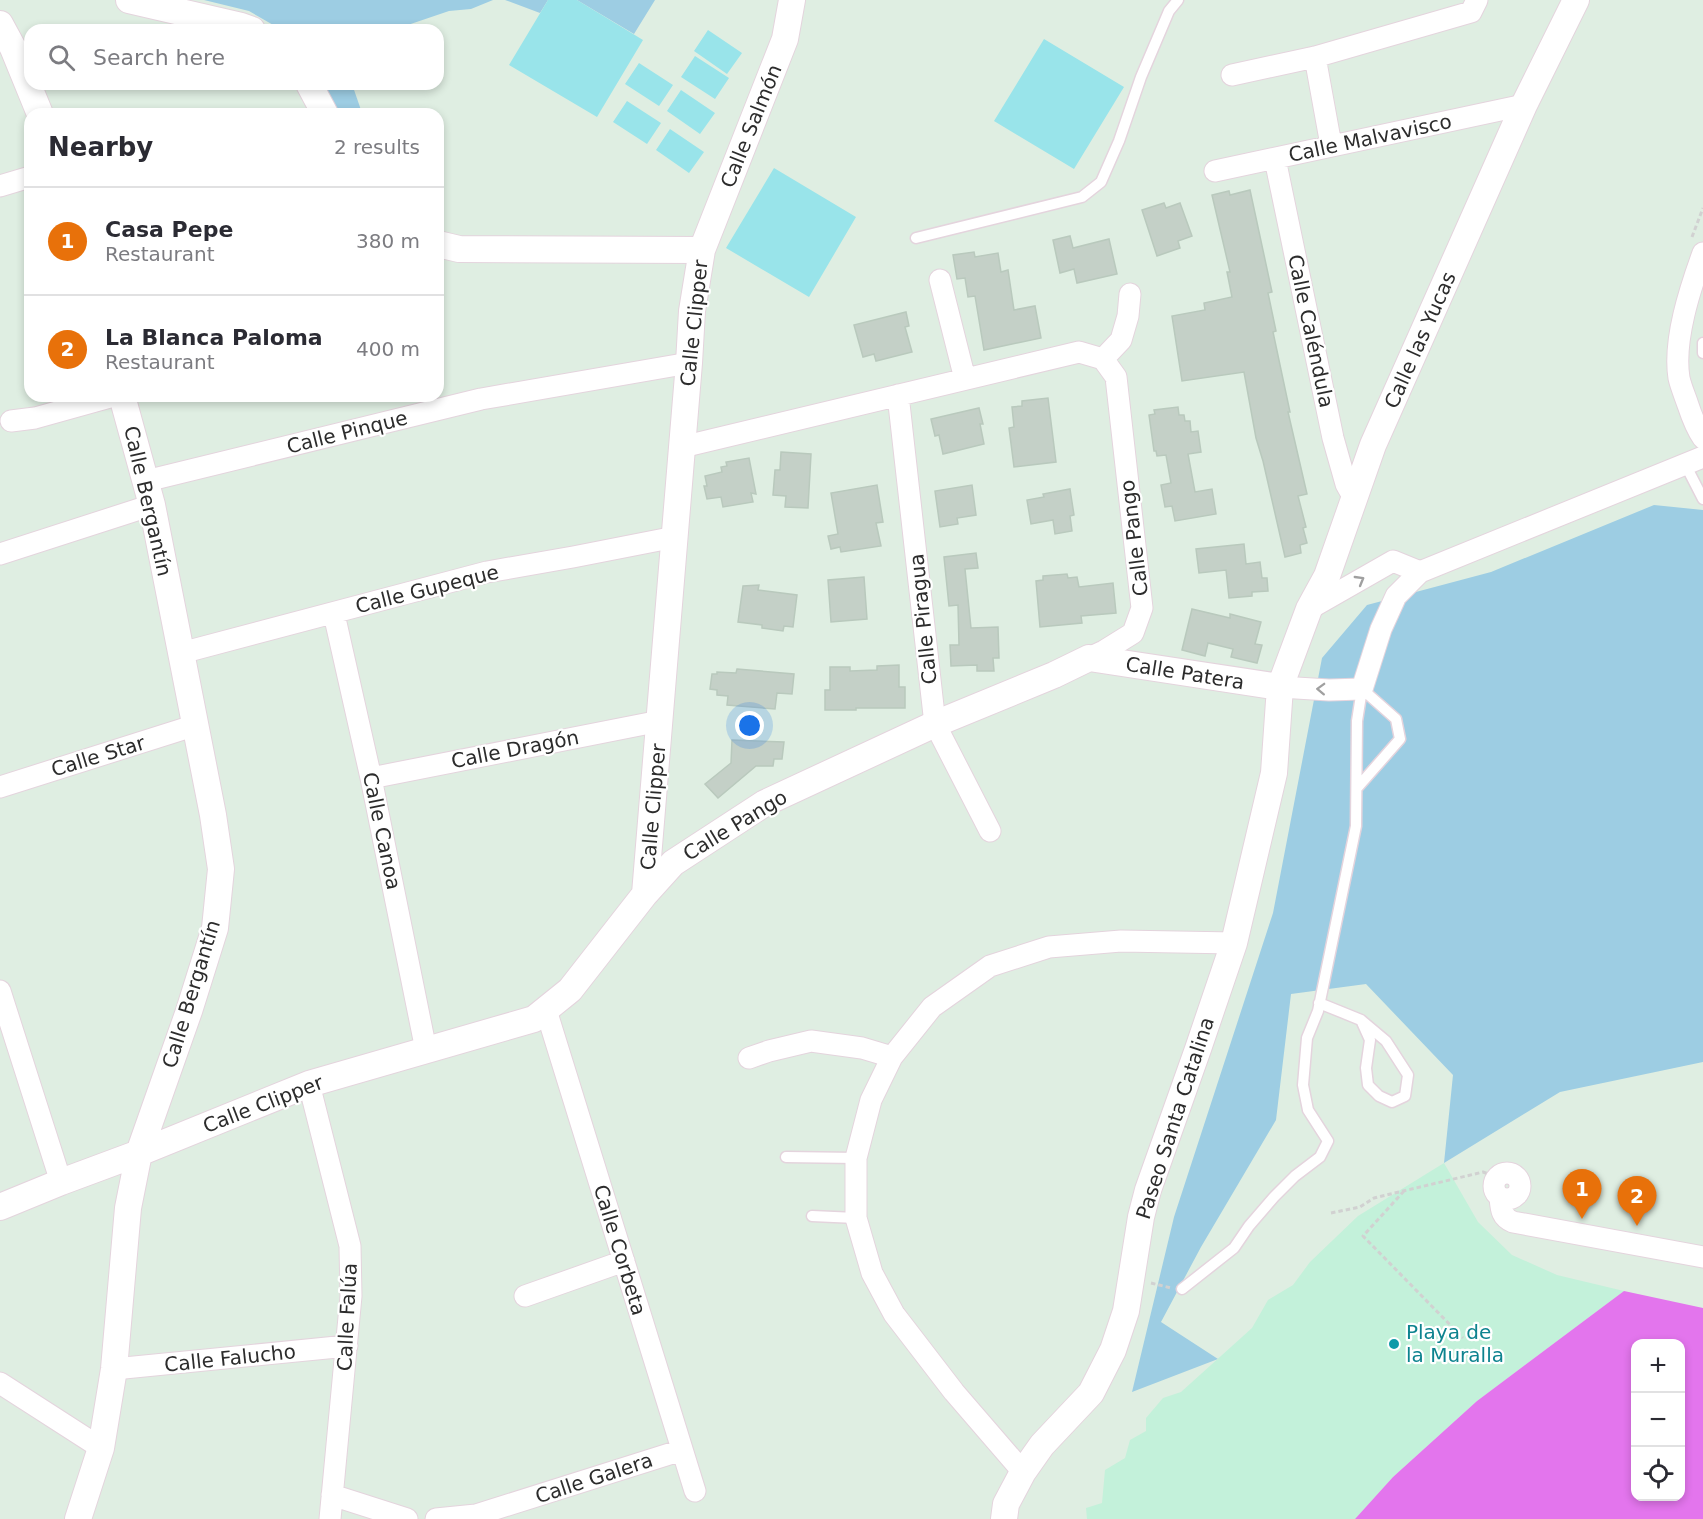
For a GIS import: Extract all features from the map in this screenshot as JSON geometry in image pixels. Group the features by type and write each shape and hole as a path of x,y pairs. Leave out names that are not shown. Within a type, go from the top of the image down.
{"street":[{"path":"129,0 232,24"},
{"name":"Calle Salmón","path":"702,250 785,39 792,0"},
{"path":"1232,75 1315,57 1471,12 1477,0"},
{"name":"Calle las Yucas","path":"1281,687 1309,609 1327,576 1373,445 1524,105 1576,0"},
{"path":"0,24 24,75"},
{"path":"1315,57 1331,146"},
{"path":"30,90 38,108"},
{"path":"312,90 322,108"},
{"name":"Calle Malvavisco","path":"1215,171 1524,105"},
{"name":"Calle Caléndula","path":"1275,159 1333,438 1346,484 1354,500"},
{"path":"0,186 24,179"},
{"name":"Calle Clipper","path":"0,1207 309,1084 534,1019 570,990 645,894 692,311 702,250 459,249 444,245"},
{"path":"1703,253 1680,332 1678,355 1679,380 1696,428 1703,438"},
{"path":"940,280 965,379"},
{"path":"682,447 1079,352 1103,359 1121,339 1128,316 1130,294"},
{"name":"Calle Pango","path":"645,894 673,863 765,803 935,724 1054,675 1104,651 1133,633 1142,608 1116,377 1103,359"},
{"name":"Calle Pinque","path":"0,554 150,493 481,399 689,363"},
{"name":"Calle Piragua","path":"898,395 935,724 990,831"},
{"path":"11,421 35,418 92,402"},
{"name":"Calle Bergantín","path":"78,1519 101,1448 114,1369 128,1208 139,1153 189,1011 215,928 221,869 213,815 150,493 124,402"},
{"path":"1281,687 1329,690 1362,689 1381,629 1396,596 1420,572 1694,461"},
{"name":"Calle Gupeque","path":"182,653 488,572 675,537"},
{"path":"1309,609 1393,561 1420,572"},
{"name":"Calle Canoa","path":"334,614 371,778 426,1050"},
{"name":"Calle Patera","path":"1089,658 1281,687"},
{"name":"Paseo Santa Catalina","path":"1004,1519 1006,1504 1023,1472 1042,1445 1091,1393 1113,1350 1126,1311 1140,1217 1234,943 1274,773 1281,687"},
{"name":"Calle Dragón","path":"371,778 660,720"},
{"name":"Calle Star","path":"0,787 195,725"},
{"path":"1023,1472 954,1392 894,1314 872,1273 856,1218 856,1158 871,1100 892,1057 932,1006 990,966 1048,947 1121,941 1234,943"},
{"path":"0,991 61,1182"},
{"name":"Calle Corbeta","path":"546,1010 695,1491"},
{"path":"749,1058 811,1041 862,1048 892,1057"},
{"name":"Calle Falúa","path":"309,1084 350,1246 351,1296 330,1519"},
{"path":"1498,1187 1501,1211 1507,1220 1703,1257"},
{"path":"525,1296 624,1262"},
{"name":"Calle Falucho","path":"114,1369 346,1346"},
{"path":"0,1383 101,1448"},
{"name":"Calle Galera","path":"436,1519 476,1515 682,1450"},
{"path":"332,1495 407,1519"}],"lane":[{"path":"916,238 1082,197 1101,182 1164,22 1178,0"},
{"path":"1703,343 1703,353"},
{"path":"1694,461 1703,499"},
{"path":"1182,1289 1234,1248 1248,1226 1274,1197 1295,1176 1320,1157 1328,1141 1308,1110 1303,1085 1307,1038 1319,1003 1356,826 1357,721 1362,689"},
{"path":"1357,788 1400,739 1396,719 1362,689"},
{"path":"1319,1003 1361,1020 1386,1041 1408,1075 1405,1096 1392,1102 1379,1096 1368,1085 1366,1068 1370,1040 1361,1020"},
{"path":"786,1157 856,1158"},
{"path":"812,1216 856,1218"}],"path":[{"path":"1331,1213 1360,1207 1374,1198 1483,1172 1498,1187"},
{"path":"1404,1191 1363,1236 1463,1338"}],"shaded area":[{"path":"204,0 493,0 471,9 449,11 411,24 272,24 249,11"},
{"path":"505,0 548,0 540,13"},
{"path":"548,0 577,0 643,40 597,117 509,65"},
{"path":"577,0 655,0 634,34"},
{"path":"708,30 742,53 727,74 694,51"},
{"path":"1044,39 1124,87 1074,169 994,121"},
{"path":"695,56 729,78 715,99 681,77"},
{"path":"639,63 673,85 659,106 625,84"},
{"path":"326,90 354,90 360,108 336,108"},
{"path":"681,90 715,113 700,134 667,111"},
{"path":"627,101 661,123 647,144 613,122"},
{"path":"670,129 704,152 689,173 656,150"},
{"path":"774,168 856,217 809,297 726,248"},
{"path":"1654,505 1703,510 1703,1062 1560,1092 1444,1163 1453,1075 1366,984 1291,994 1276,1120 1201,1247 1161,1322 1218,1359 1132,1392 1174,1217 1273,913 1322,658 1367,605 1491,572"},
{"path":"1624,1291 1703,1308 1703,1519 1355,1519 1393,1477 1477,1401"}],"sand":[{"name":"Playa de la Muralla","path":"1444,1163 1478,1222 1512,1255 1557,1275 1624,1291 1477,1401 1393,1477 1355,1519 1087,1519 1086,1508 1102,1503 1105,1470 1125,1458 1130,1440 1146,1431 1146,1418 1163,1398 1181,1392 1252,1328 1268,1300 1293,1285 1310,1262 1358,1216"}],"building":[{"path":"1250,190 1272,292 1268,293 1276,331 1273,332 1290,412 1288,412 1307,494 1298,496 1306,527 1303,528 1307,543 1300,545 1301,553 1285,557 1256,438 1244,372 1182,381 1172,316 1205,310 1204,303 1232,297 1227,272 1230,272 1212,195 1229,191 1230,195"},
{"path":"1164,203 1166,208 1180,203 1192,236 1178,241 1180,248 1157,256 1142,210"},
{"path":"1070,236 1073,248 1109,239 1117,274 1077,283 1074,269 1060,273 1053,240"},
{"path":"974,252 975,257 998,253 1001,272 1008,270 1014,310 1035,306 1041,338 984,350 975,296 968,297 965,278 957,279 953,255"},
{"path":"906,312 909,326 905,327 912,352 876,361 874,354 863,357 854,325"},
{"path":"1048,398 1056,462 1014,467 1009,428 1014,427 1012,407 1022,406 1022,401"},
{"path":"1178,407 1179,415 1184,415 1185,421 1190,421 1191,432 1198,431 1201,452 1188,454 1195,492 1212,489 1216,514 1175,521 1172,506 1165,507 1161,485 1171,483 1166,455 1157,456 1154,451 1149,415 1155,414 1154,410"},
{"path":"979,408 984,444 943,454 939,435 935,436 931,419"},
{"path":"781,452 811,454 808,508 785,507 786,496 773,495 775,470 780,470"},
{"path":"749,458 756,494 751,493 753,502 723,507 721,497 707,499 704,486 707,486 705,476 722,472 721,467 727,466 726,462"},
{"path":"877,485 883,522 876,523 881,546 841,552 840,547 831,549 828,536 838,534 831,493"},
{"path":"972,485 976,515 957,518 958,524 940,527 935,491"},
{"path":"1070,489 1074,515 1070,516 1072,531 1055,534 1053,520 1031,524 1027,500 1044,497 1043,494"},
{"path":"1244,544 1246,564 1260,562 1262,578 1267,578 1268,591 1252,592 1252,596 1229,598 1226,570 1199,573 1196,549"},
{"path":"976,553 978,568 965,569 971,628 998,627 999,658 993,658 994,671 977,671 977,665 951,666 950,645 959,645 958,605 949,606 944,557"},
{"path":"1067,574 1068,578 1077,577 1079,587 1113,583 1116,613 1081,616 1082,623 1040,627 1036,581 1043,580 1043,576"},
{"path":"864,577 867,619 831,622 828,580"},
{"path":"759,585 758,590 797,595 793,627 784,626 783,631 738,622 743,586"},
{"path":"1192,609 1230,618 1230,614 1261,622 1255,644 1262,645 1257,663 1231,657 1233,649 1208,643 1205,656 1182,650"},
{"path":"899,665 899,687 905,687 905,708 825,710 825,690 830,690 830,667 850,667 850,671 877,670 877,666"},
{"path":"737,669 794,674 792,694 777,693 775,709 727,705 728,696 717,695 717,690 710,689 712,674 736,673"},
{"path":"732,740 784,742 782,759 774,759 773,766 756,766 718,798 705,784 731,763"}],"place":[{"name":"Casa Pepe","path":"1582,1219"},
{"name":"La Blanca Paloma","path":"1637,1226"},
{"name":"Playa de la Muralla","path":"1394,1344"}]}
